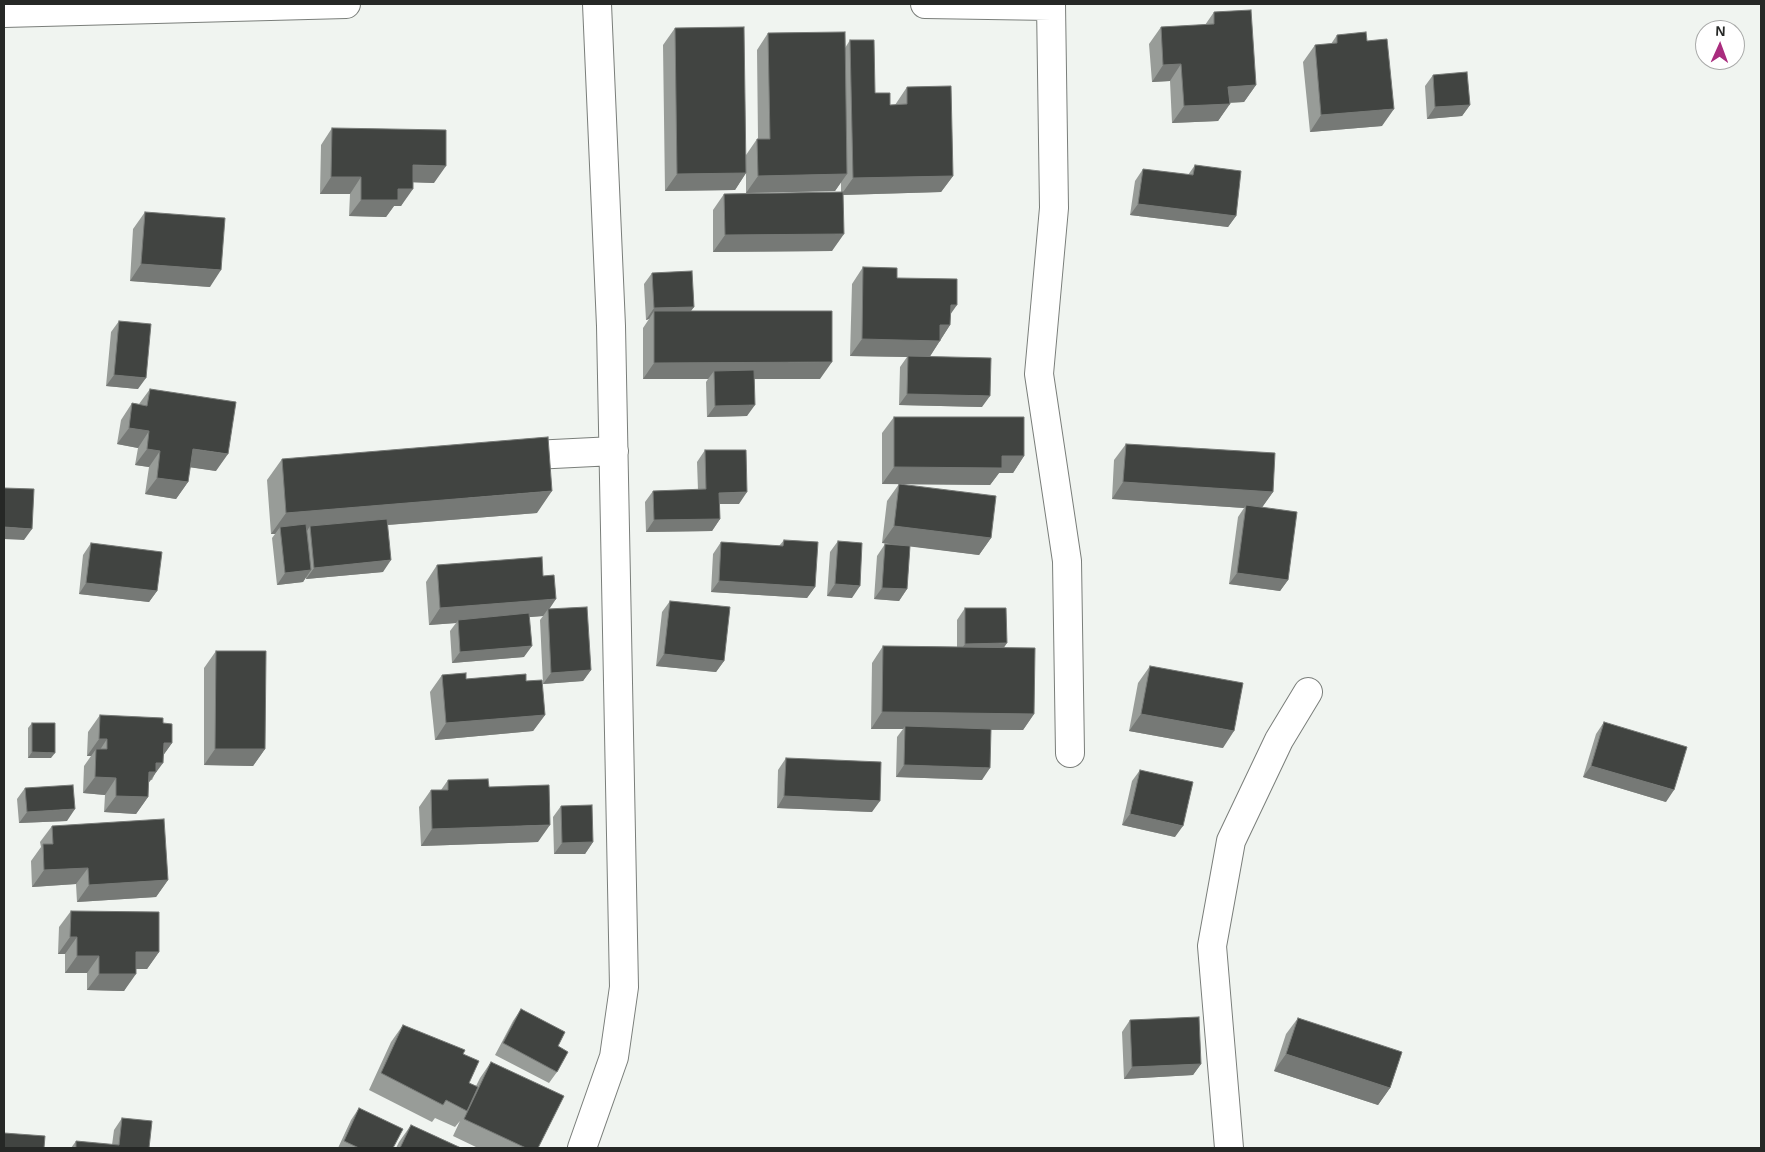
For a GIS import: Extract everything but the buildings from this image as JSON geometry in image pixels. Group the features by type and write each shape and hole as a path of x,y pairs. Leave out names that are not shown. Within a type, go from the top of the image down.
{"street":[{"path":"4,13 346,4"},
{"path":"582,1148 614,1057 624,987 611,326 597,4"},
{"path":"925,4 1051,5 1054,208 1039,374 1067,561 1070,753"},
{"path":"487,457 614,451"},
{"path":"1229,1148 1212,946 1231,841 1279,740 1308,692"}]}
